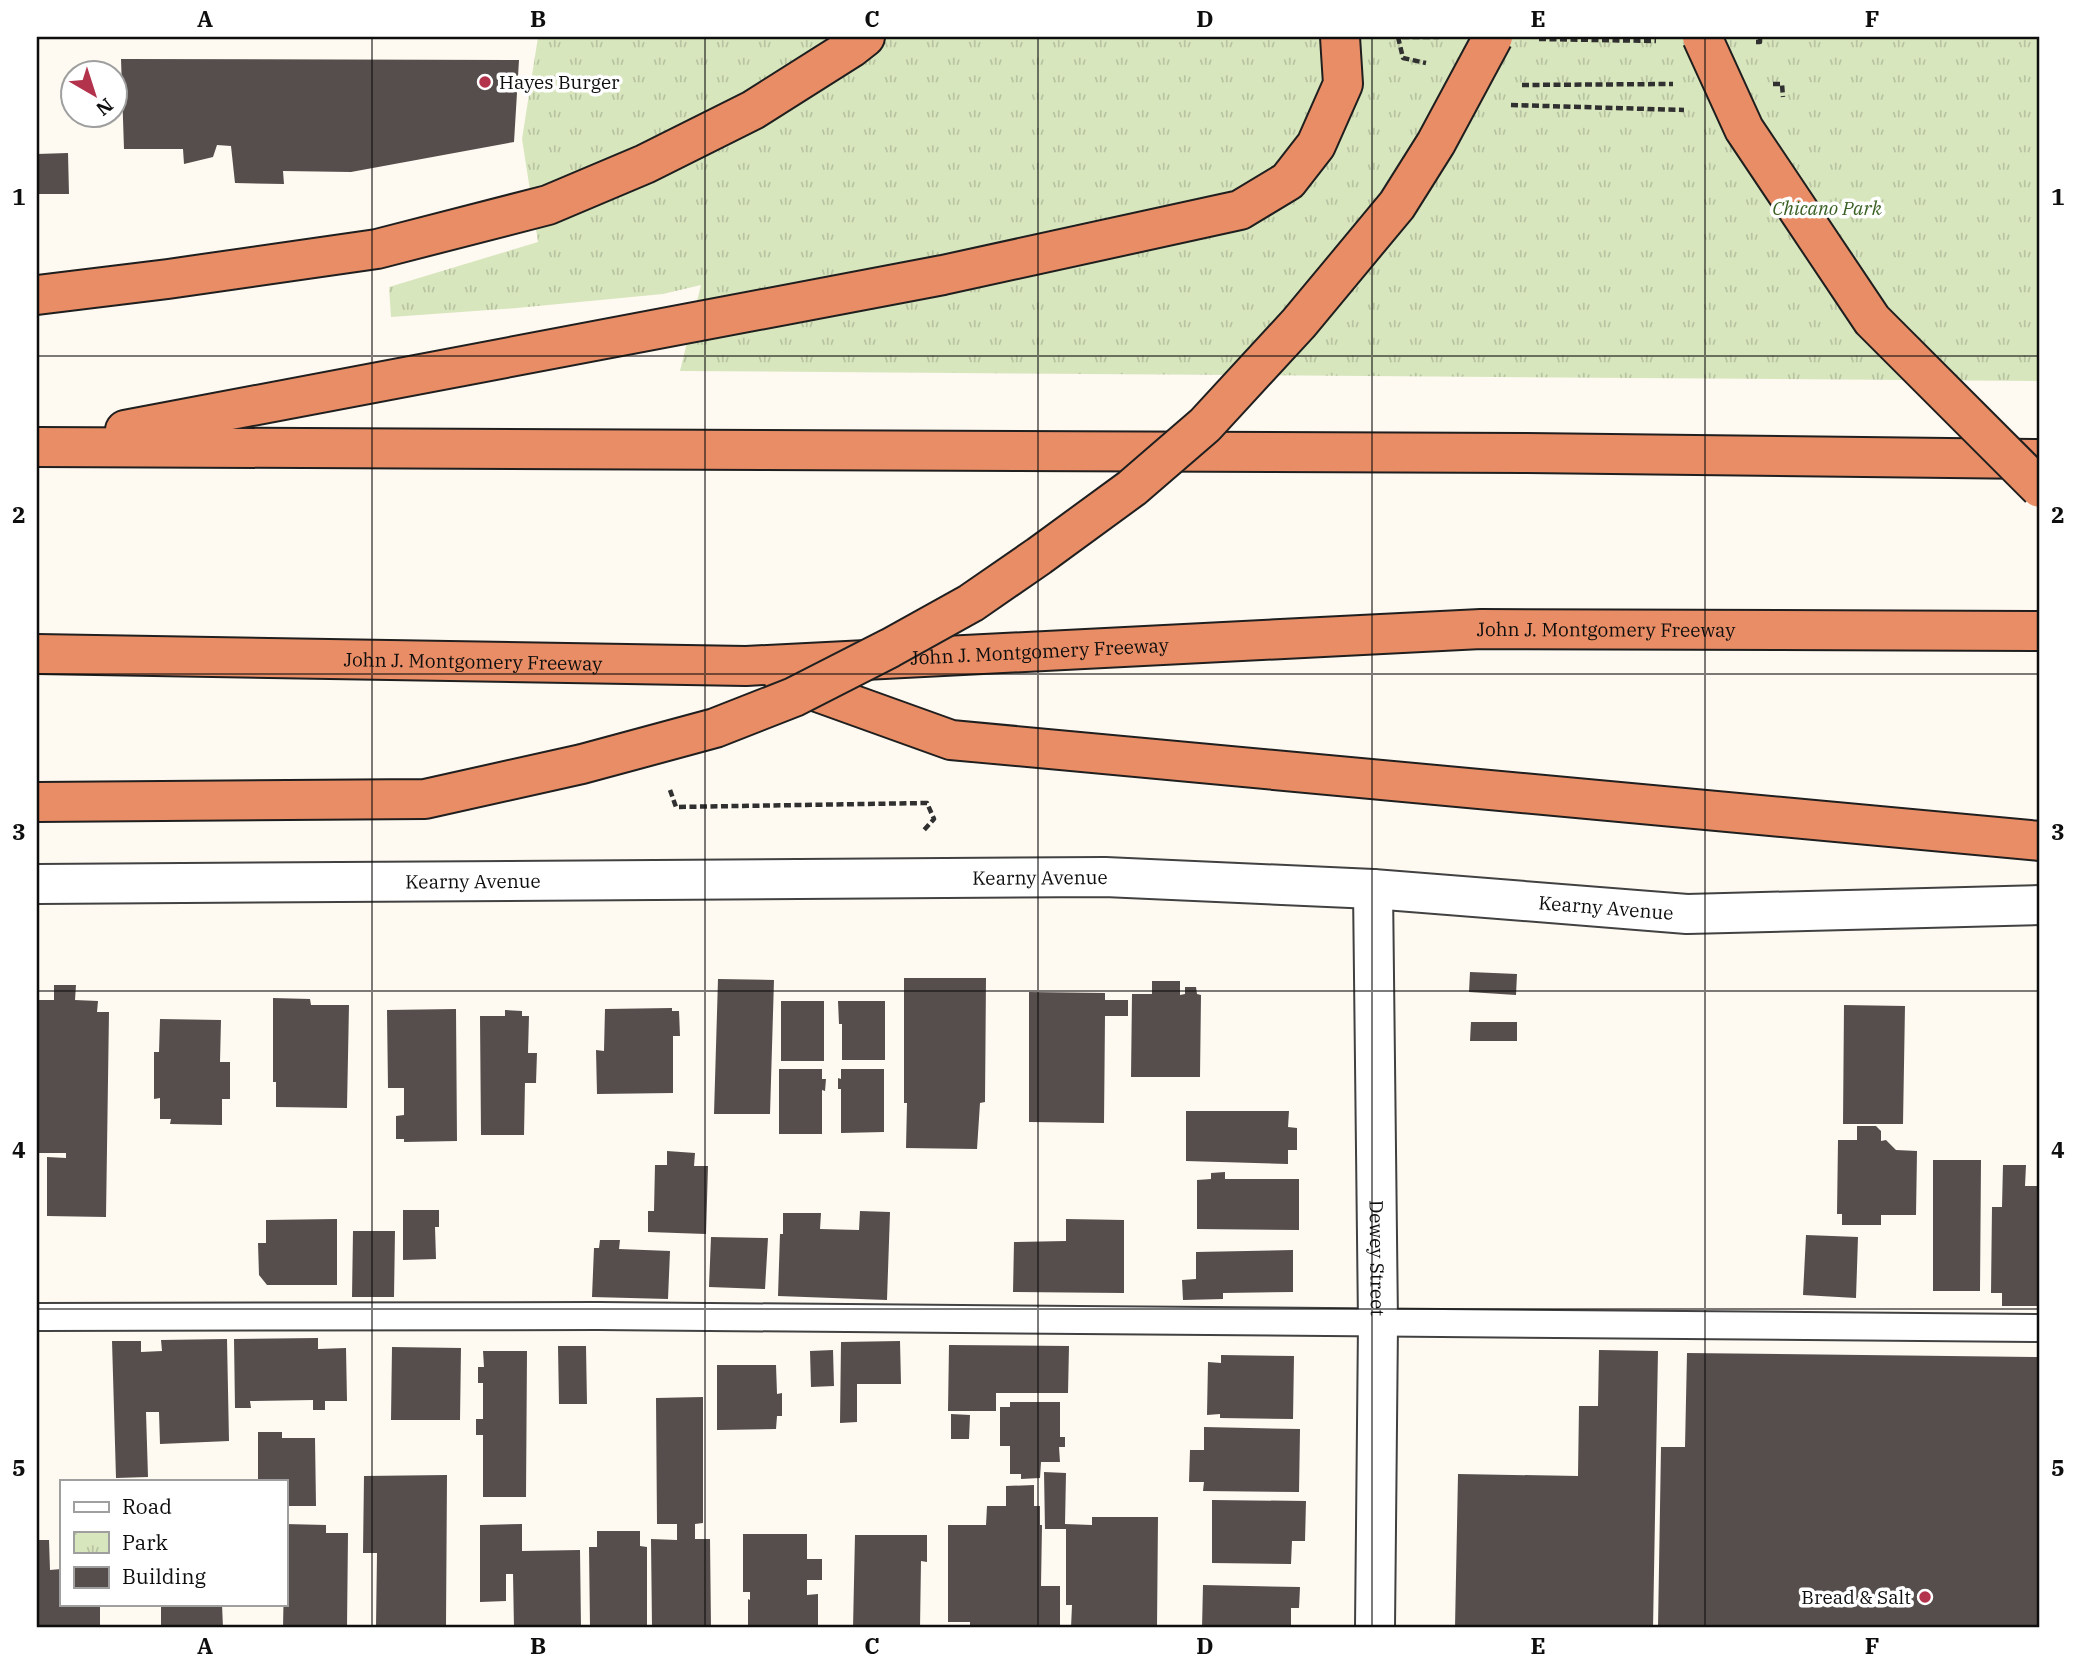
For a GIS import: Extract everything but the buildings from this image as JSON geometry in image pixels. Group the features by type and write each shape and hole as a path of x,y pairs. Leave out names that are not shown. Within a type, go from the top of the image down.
{"highway":[{"path":"37,295 377,249 548,205 645,164 753,110 865,37"},
{"path":"37,447 943,275 1240,210 1288,181 1316,145 1343,83 1340,37"},
{"path":"37,802 425,799 582,764 715,728 794,697 890,648 971,603 1039,556 1132,488 1205,425 1299,323 1396,205 1436,143 1492,37"},
{"path":"1684,39 1872,320 2040,488"},
{"path":"37,447 1527,453 2040,459"},
{"name":"John J. Montgomery Freeway","path":"37,654 746,666 1481,629 2040,631"},
{"path":"746,666 951,740 2040,841"}],"street":[{"name":"Kearny Avenue","path":"37,884 1105,877 1373,889 1687,914 2040,905"},
{"name":"Dewey Street","path":"1373,889 1378,1323 1375,1628"}],"lane":[{"path":"37,1317 612,1316 2040,1328"}],"path":[{"path":"1402,37 1684,39"},
{"path":"1747,42 1760,42 1760,37"},
{"path":"670,789 676,807 928,803 934,819 926,830 913,830"}],"green space":[{"name":"Chicano Park","path":"538,37 2040,37 2040,381 680,371 701,285 663,294 391,317 389,287 538,242 522,139"}],"place":[{"name":"Hayes Burger","path":"485,82"},
{"name":"Bread & Salt","path":"1925,1597"}]}
